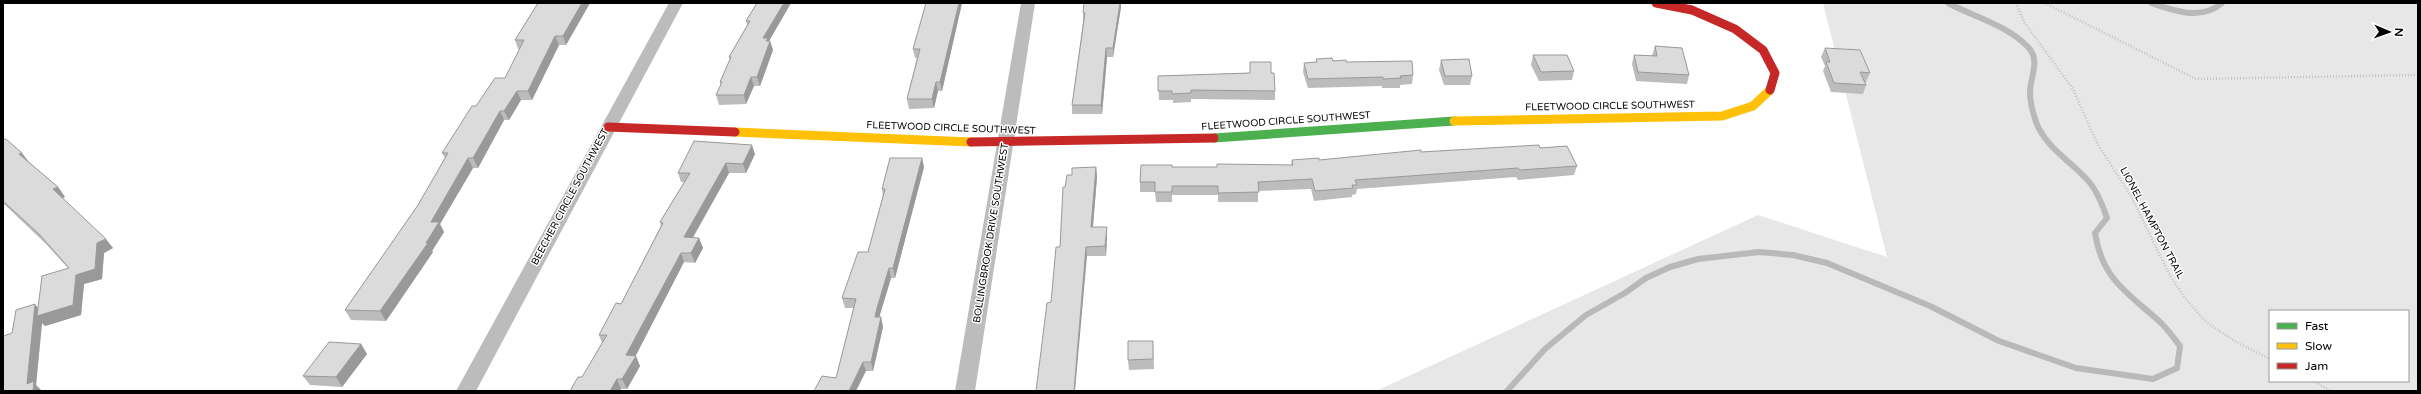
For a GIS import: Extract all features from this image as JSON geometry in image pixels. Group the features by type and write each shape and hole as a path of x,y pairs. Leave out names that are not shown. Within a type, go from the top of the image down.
{"street":[{"name":"BEECHER CIRCLE SOUTHWEST","path":"466,391 676,3"},
{"name":"BOLLINGBROOK DRIVE SOUTHWEST","path":"964,391 1028,3"},
{"name":"FLEETWOOD CIRCLE SOUTHWEST","path":"608,127 1005,143 1244,137 1486,119 1722,116 1736,113 1756,103 1768,93 1775,73 1763,50 1735,29 1714,18 1692,10 1656,3"}],"path":[{"name":"LIONEL HAMPTON TRAIL","path":"2016,3 2024,22 2073,89 2097,143 2131,196 2170,276 2185,298 2206,322 2236,342 2269,358"},
{"path":"2045,3 2196,79 2418,75"},
{"path":"2315,382 2331,391"}],"shaded area":[{"path":"1823,3 2418,3 2418,391 1376,391 1758,215 1887,257"}],"building":[{"path":"538,3 582,3 563,36 555,36 528,91 517,91 504,111 500,111 473,158 468,158 431,222 439,222 426,243 428,243 380,311 345,310 418,205 448,153 442,153 472,106 476,106 495,78 505,78 524,40 515,40"},
{"path":"757,3 784,3 763,38 768,38 766,41 770,41 757,77 751,77 744,95 716,95 731,57 729,57 750,21 746,21"},
{"path":"926,3 959,3 940,82 936,82 932,99 907,99 920,49 913,49"},
{"path":"1084,3 1120,3 1113,48 1106,48 1101,105 1072,105 1085,13 1083,13"},
{"path":"1655,46 1682,48 1689,75 1638,72 1634,55 1657,56"},
{"path":"1825,48 1860,50 1870,73 1860,72 1866,85 1834,83 1826,62 1830,62"},
{"path":"1533,55 1567,55 1574,71 1541,72"},
{"path":"1332,58 1333,61 1346,60 1346,62 1412,61 1413,75 1400,76 1401,78 1383,79 1383,77 1308,79 1304,63 1317,62 1316,59"},
{"path":"1469,59 1472,76 1445,76 1441,60"},
{"path":"1250,62 1271,62 1271,73 1274,73 1275,91 1191,90 1191,93 1172,94 1172,91 1158,91 1158,76 1250,73"},
{"path":"6,139 22,153 19,154 58,187 53,189 106,239 97,243 95,269 76,275 73,305 37,316 42,276 69,268 39,234 3,201 3,140"},
{"path":"694,141 752,145 743,164 726,163 684,237 699,238 691,253 681,253 626,355 636,356 622,379 617,379 610,391 570,391 578,377 582,377 607,335 599,335 616,303 621,304 663,223 660,222 690,173 678,173"},
{"path":"1539,145 1540,148 1567,146 1577,166 1520,170 1518,168 1355,180 1357,185 1352,185 1353,188 1315,191 1312,179 1258,182 1259,192 1218,193 1218,186 1172,186 1172,192 1155,192 1155,182 1140,182 1141,165 1217,167 1217,164 1293,165 1292,160 1319,158 1319,160 1421,150 1421,152"},
{"path":"890,158 922,158 893,268 889,268 877,308 875,317 881,317 871,362 863,362 849,391 814,391 822,376 836,378 856,299 842,298 858,252 868,252 885,189 882,189"},
{"path":"1096,167 1091,227 1107,227 1105,246 1086,247 1074,391 1036,391 1047,303 1051,302 1056,247 1060,247 1063,187 1065,187 1067,175 1072,175 1072,168"},
{"path":"35,304 27,384 34,381 33,391 3,391 3,336 12,333 16,310"},
{"path":"1128,341 1153,341 1153,359 1128,360"},
{"path":"329,342 361,344 336,377 303,376"}],"waterway":[{"path":"1507,391 1545,349 1586,315 1625,293 1646,278 1670,267 1698,259 1759,252 1793,255 1827,263 1930,306 1999,341 2076,368 2153,379 2177,368 2180,346 2161,323 2117,283 2103,262 2098,249 2095,233 2107,218 2095,191 2083,175 2053,148 2041,132 2036,122 2030,96 2030,87 2034,69 2034,58 2032,52 2020,39 2000,27 1948,3"},
{"path":"2151,3 2188,13 2205,12 2222,3"}],"traffic: fast":[{"path":"1214,138 1454,121"}],"traffic: slow":[{"path":"1454,121 1485,119 1722,116 1753,106 1770,90"},
{"path":"735,132 971,142"}],"traffic: jam":[{"path":"1656,3 1692,10 1735,29 1763,50 1775,73 1770,90"},
{"path":"608,127 735,132"},
{"path":"971,142 1005,143 1214,138"}]}
